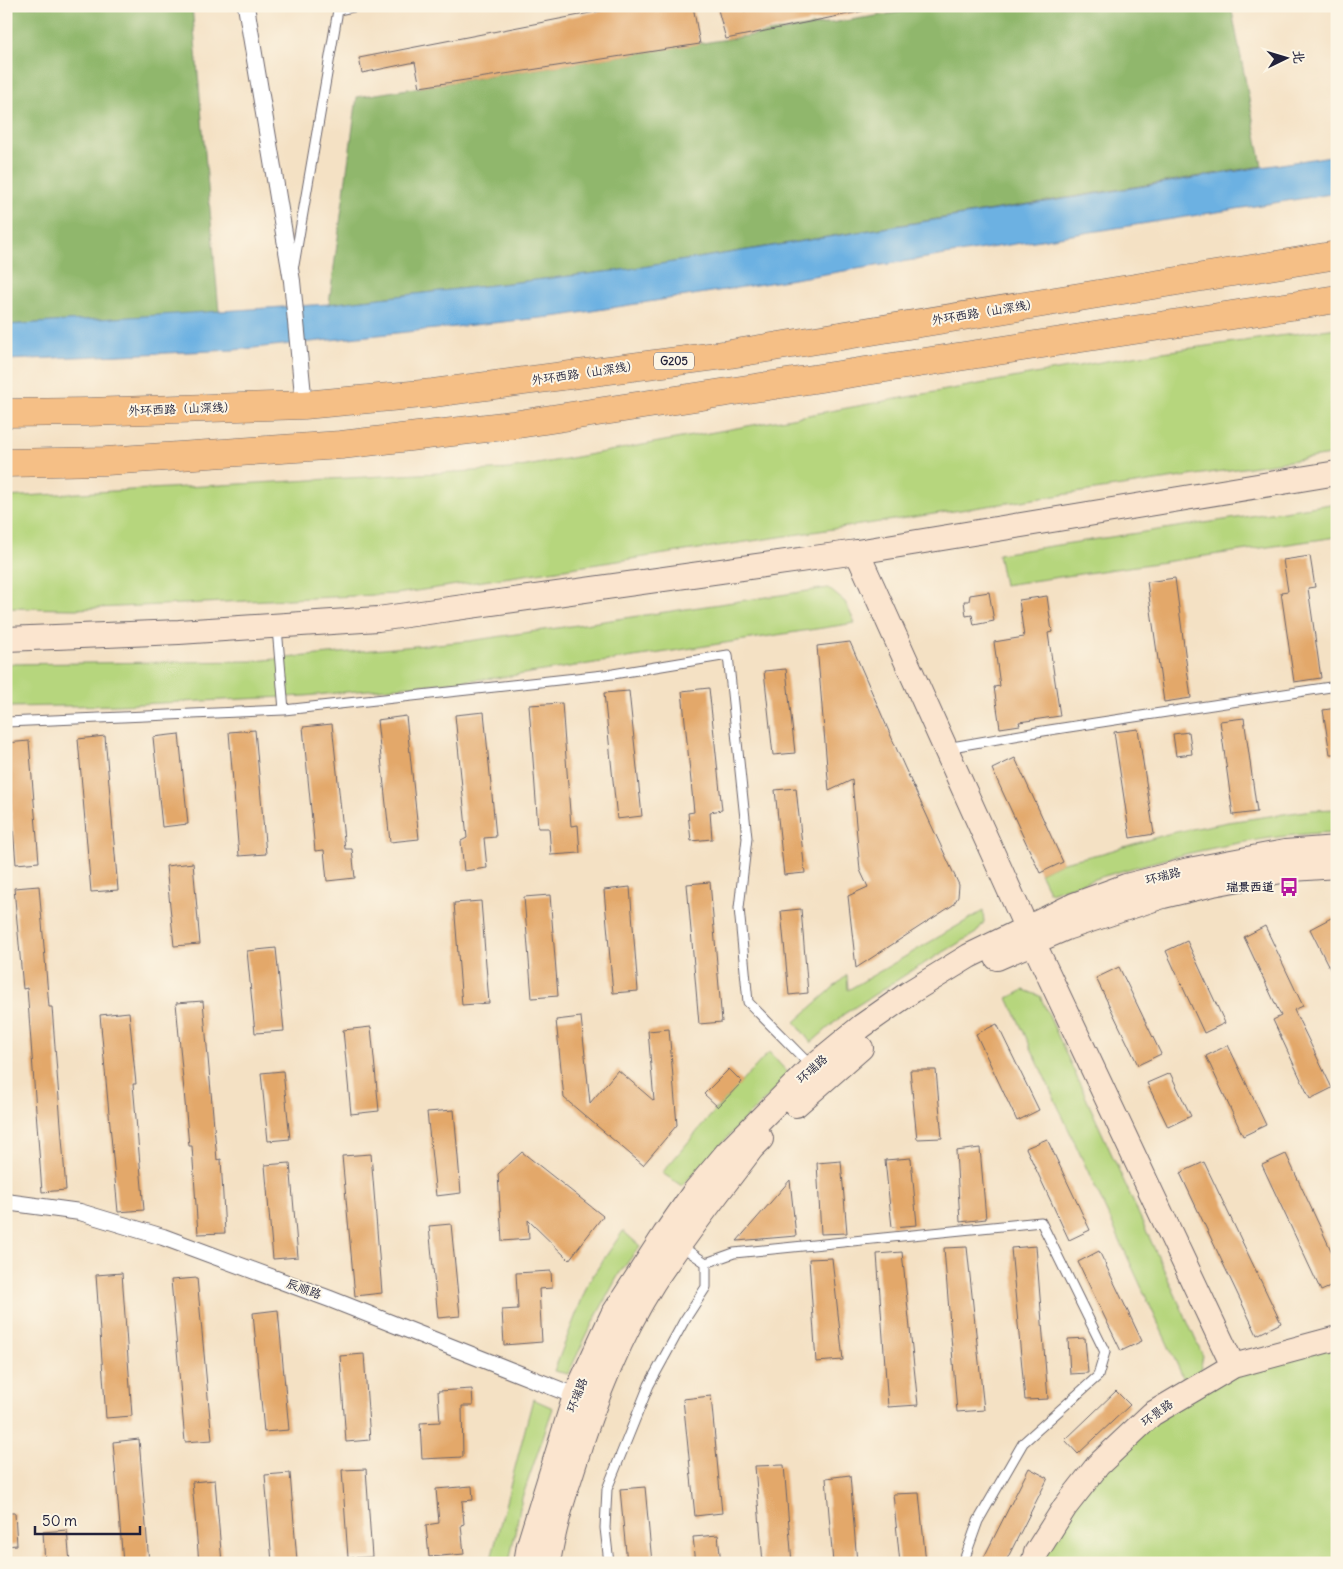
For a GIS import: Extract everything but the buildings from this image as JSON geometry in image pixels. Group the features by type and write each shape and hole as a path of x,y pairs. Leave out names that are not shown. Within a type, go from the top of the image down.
{"highway":[{"name":"外环西路（山深线）","path":"6,413 304,405 433,393 724,354 1337,255"},
{"path":"6,463 106,461 341,445 512,425 1337,299"}],"street":[{"path":"246,6 292,281 304,405"},
{"path":"6,639 179,632 378,619 857,552 1337,473"},
{"path":"857,552 1030,935 1233,1366"},
{"name":"环瑞路","path":"526,1563 532,1536 585,1400 612,1316 672,1239 752,1148 802,1099 872,1037 925,1000 1030,935 1074,905 1126,886 1189,870 1285,852 1337,848"},
{"name":"环瑞路","path":"672,1239 695,1191 726,1154 812,1067 862,1026 912,991 969,956 1030,935 1066,928 1163,896 1213,884 1292,869 1337,866"},
{"name":"辰顺路","path":"6,1202 80,1212 163,1237 330,1299 585,1400"},
{"name":"环景路","path":"1033,1563 1036,1553 1065,1507 1098,1465 1152,1414 1233,1366 1337,1338"},
{"name":"环瑞路","path":"548,1563 552,1536 582,1437 585,1400"}],"lane":[{"path":"292,281 337,8 358,6"},
{"path":"277,626 284,710"},
{"path":"6,722 284,710 613,674 728,655 747,838 739,908 748,1002 812,1067"},
{"path":"946,748 1043,731 1337,686"},
{"path":"706,1263 734,1252 1041,1222 1105,1352 1098,1376 1023,1443 978,1521 963,1563"},
{"path":"672,1239 706,1263"},
{"path":"609,1563 605,1528 607,1489 649,1385 684,1321 706,1287 706,1263"}],"green space":[{"path":"6,6 192,6 219,312 6,325"},
{"path":"940,6 1231,6 1262,166 630,269 329,304 357,97"},
{"path":"1337,328 1337,454 396,594 75,609 6,608 6,497 510,469 1134,356"},
{"path":"1337,503 1337,537 1004,585 998,554"},
{"path":"828,588 845,602 855,623 504,677 305,696 119,705 6,707 6,664 254,661 469,641"},
{"path":"1337,809 1337,832 1264,839 1228,845 1120,871 1050,893 1040,873 1063,862 1103,853 1171,833 1228,822 1312,810"},
{"path":"983,911 984,922 976,933 844,1014 811,1043 795,1022 847,975 848,990"},
{"path":"1024,990 1040,996 1203,1356 1199,1375 1187,1386 1008,998"},
{"path":"769,1052 790,1075 741,1123 682,1186 662,1173 718,1107"},
{"path":"623,1231 640,1246 619,1274 568,1374 554,1371 589,1281"},
{"path":"1337,1338 1337,1563 1033,1563 1098,1465 1233,1366"},
{"path":"533,1399 553,1408 522,1498 509,1563 490,1563"}],"water":[{"path":"1337,155 1337,193 560,316 234,350 6,360 6,325 329,304 630,269"}],"place":[{"name":"瑞景西道","path":"1289,887"}]}
